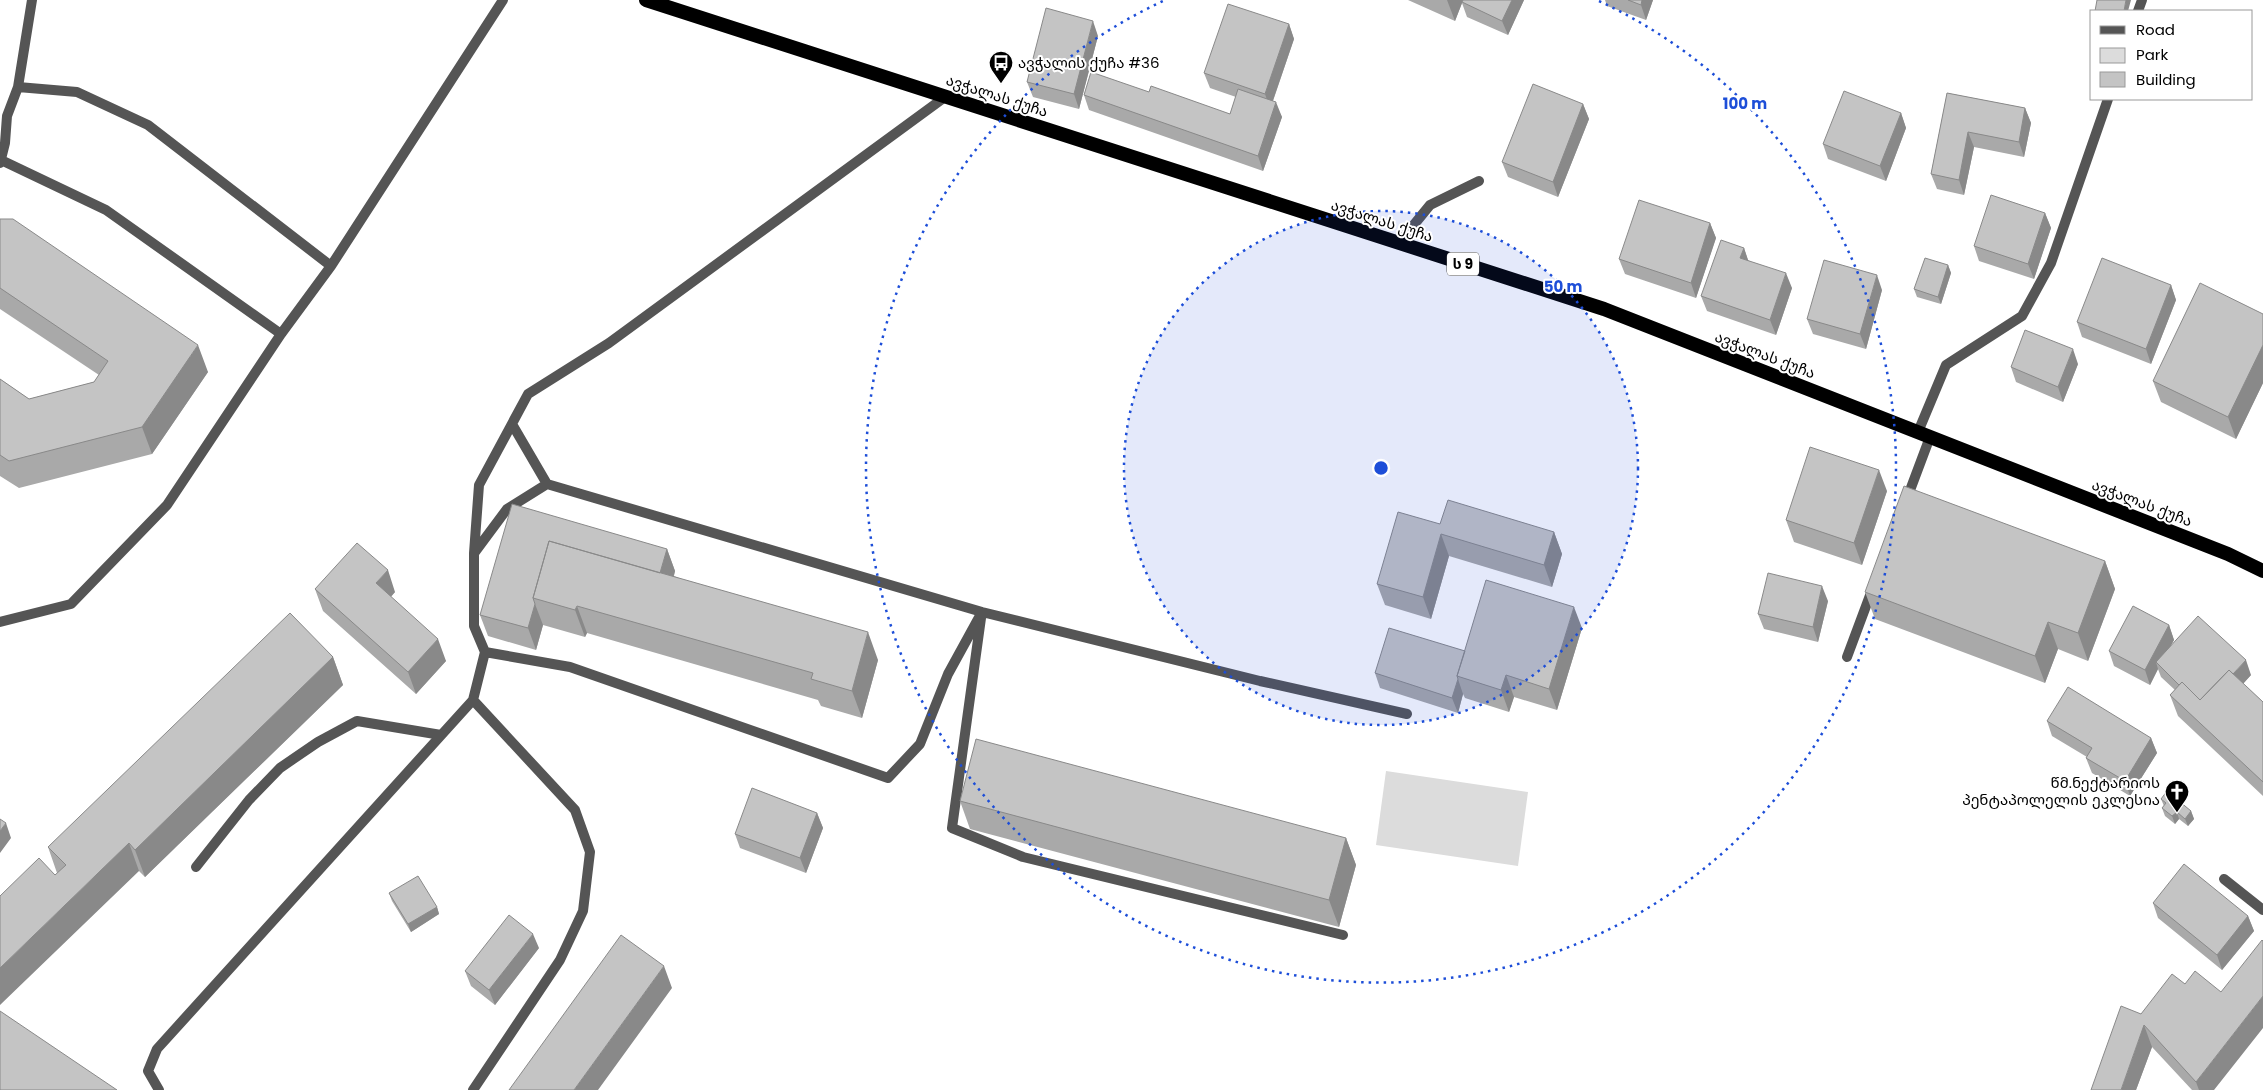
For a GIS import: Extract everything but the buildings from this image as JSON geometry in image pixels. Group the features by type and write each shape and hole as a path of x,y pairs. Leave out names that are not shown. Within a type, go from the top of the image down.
{"highway":[{"name":"ავჭალას ქუჩა","path":"646,0 1604,309 2228,554 2263,571"}],"street":[{"path":"32,0 18,87 7,116 0,161 106,210 281,334"},
{"path":"0,622 71,604 167,505 281,334 332,266 503,0"},
{"path":"18,87 77,92 148,125 332,266"},
{"path":"159,1090 148,1071 157,1049 473,700 485,652 474,626 474,554 479,485 528,394 609,343 945,96"},
{"path":"1902,510 1946,364 2022,316 2051,263 2108,100"},
{"path":"1399,243 1430,205 1478,181"},
{"path":"512,424 547,484 982,612 1260,682 1407,714"},
{"path":"474,554 507,509 547,484"},
{"path":"1847,657 1875,584"},
{"path":"485,652 570,667 888,778 920,744 948,674 982,612"},
{"path":"982,612 952,828 1023,857 1343,935"},
{"path":"473,700 575,810 590,852 583,911 560,960 473,1090"},
{"path":"196,868 249,800 280,768 326,738 357,721 441,735"},
{"path":"2224,879 2263,910"}],"green space":[{"path":"1386,771 1528,792 1518,866 1376,845"}],"place":[{"name":"ავჭალის ქუჩა #36","path":"1001,84"},
{"name":"წმ.ნექტარიოს პენტაპოლელის ეკლესია","path":"2177,813"}]}
